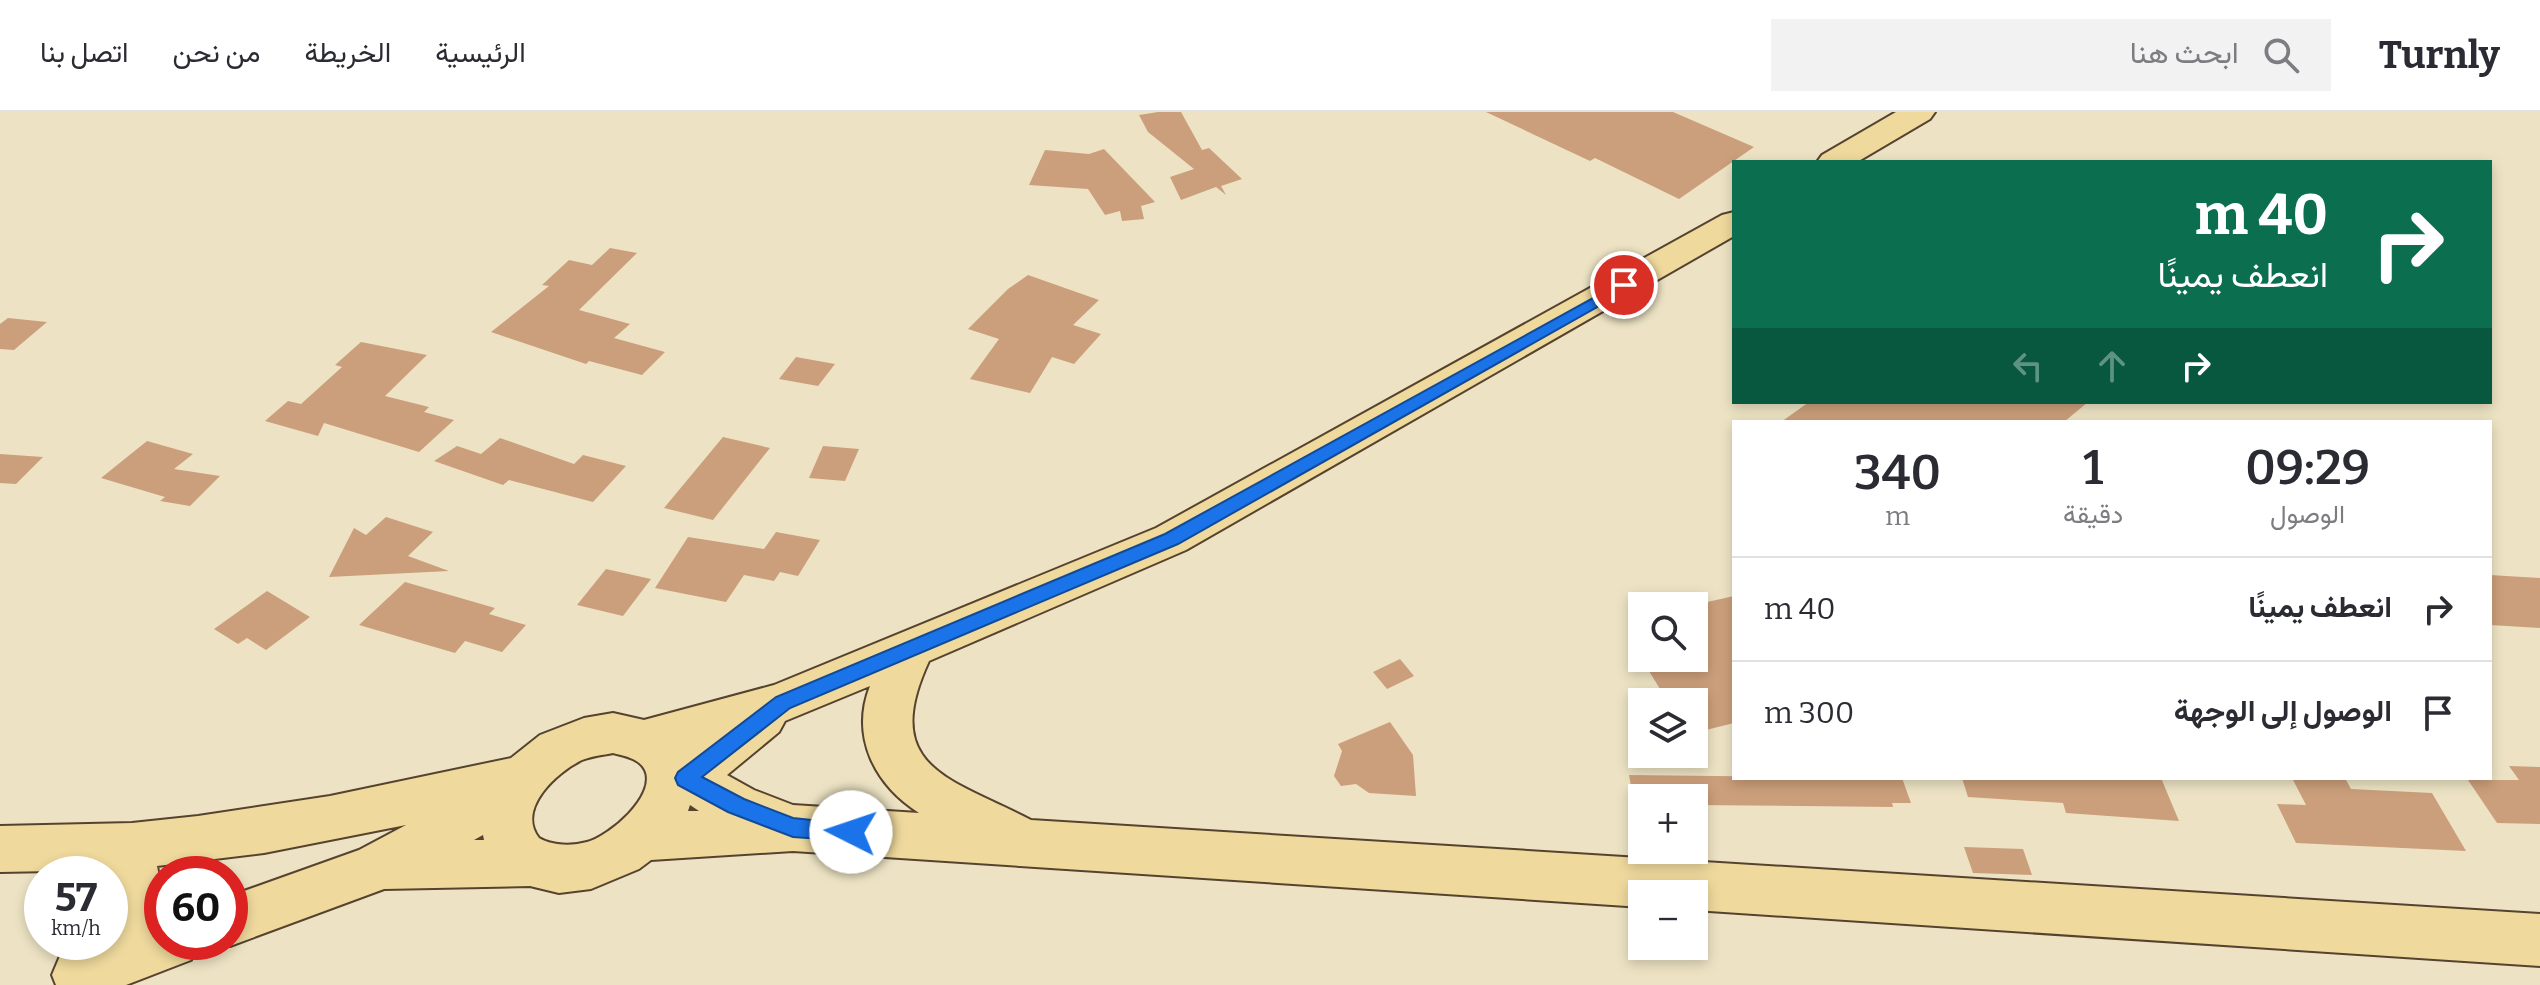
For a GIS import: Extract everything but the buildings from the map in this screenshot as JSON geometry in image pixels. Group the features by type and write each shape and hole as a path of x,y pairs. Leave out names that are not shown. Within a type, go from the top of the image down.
{"main road":[{"path":"1837,160 1919,112"},
{"path":"669,769 783,702 1171,539 1732,223"},
{"path":"912,646 894,685 886,714 886,740 901,767 924,790 1024,843"},
{"path":"248,914 376,868 519,784 556,750 575,741 613,733 736,806 793,828"},
{"path":"519,784 506,825 509,840 517,853 546,868 586,867 627,850 644,837 667,806 669,769"},
{"path":"0,849 70,851 121,848 519,784"},
{"path":"644,837 793,828 1908,897 2540,940"},
{"path":"66,980 108,947 127,917 136,889 134,866 121,848"},
{"path":"376,868 530,862"},
{"path":"66,980 144,952"}],"route":[{"path":"851,832 793,828 736,806 685,778 783,702 1171,539 1624,285"}]}
